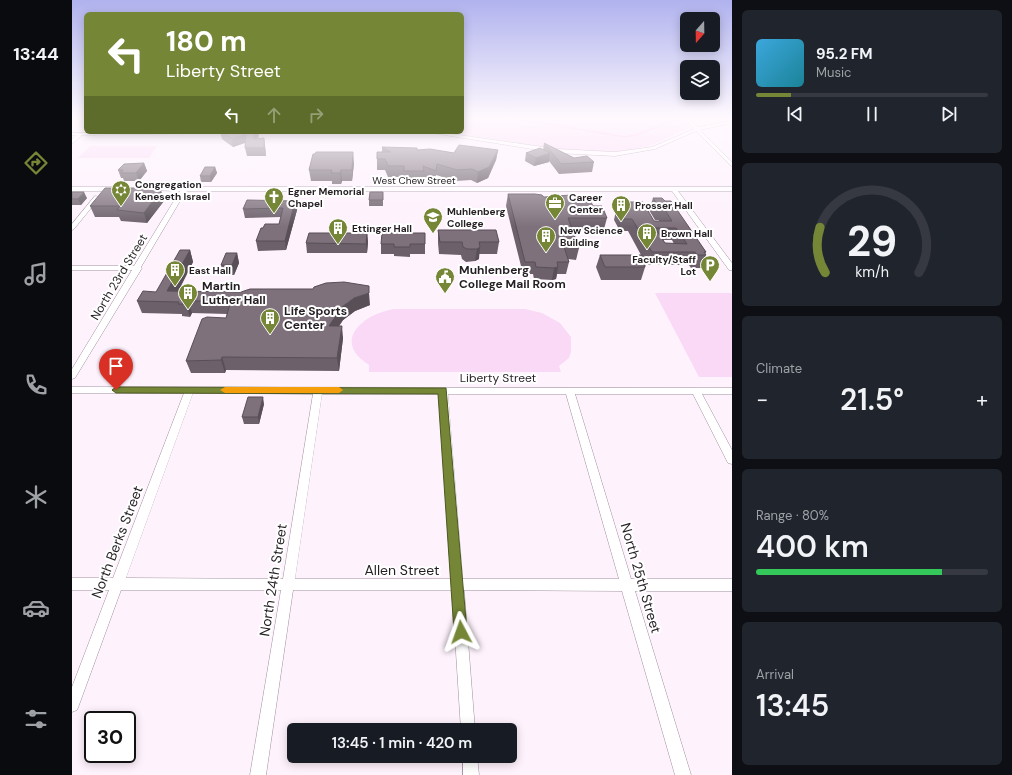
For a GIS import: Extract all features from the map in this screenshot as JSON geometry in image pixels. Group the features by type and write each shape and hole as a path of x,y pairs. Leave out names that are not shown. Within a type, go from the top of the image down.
{"street":[{"path":"722,155 732,165"},
{"path":"72,188 120,189"},
{"path":"72,228 105,189"},
{"name":"West Chew Street","path":"136,189 732,189"},
{"name":"North 23rd Street","path":"72,376 184,189"},
{"path":"674,189 732,268"},
{"path":"72,268 138,268"},
{"name":"Liberty Street","path":"72,390 732,391"},
{"name":"North Berks Street","path":"72,705 190,390"},
{"name":"North 24th Street","path":"258,775 318,390"},
{"path":"443,390 467,723"},
{"name":"North 25th Street","path":"569,390 683,775"},
{"path":"696,390 732,460"},
{"name":"Allen Street","path":"72,584 732,585"},
{"path":"470,763 471,775"}],"shaded area":[{"path":"81,155 151,155 149,158 78,158"},
{"path":"655,293 731,293 732,377 699,377"},
{"path":"394,309 525,309 542,313 560,323 571,337 571,352 569,358 559,366 561,372 369,372 369,365 358,356 353,347 352,338 362,323 372,316"}],"building":[{"path":"313,155 353,155 352,170 341,170 340,173 331,173 332,170 309,170"},
{"path":"377,155 495,155 489,167 478,172 472,169 457,170 437,164 436,171 423,166 424,171 404,171 404,166 388,166 385,159 377,159"},
{"path":"530,155 544,155 536,158"},
{"path":"554,155 568,155 574,158 587,156 594,162 561,164"},
{"path":"144,163 136,173 121,173 123,170 118,170 124,164"},
{"path":"205,167 215,167 210,176 200,176"},
{"path":"105,188 157,188 156,190 161,190 144,213 117,210 120,206 90,206"},
{"path":"72,192 84,192 78,199 72,199"},
{"path":"370,192 383,192 383,200 369,200"},
{"path":"508,194 535,194 542,195 544,197 571,195 574,202 591,202 593,206 602,206 607,218 568,218 579,248 564,247 569,262 557,262 558,267 536,267 535,262 525,262"},
{"path":"653,198 662,198 665,201 671,201 706,252 704,252 706,255 697,255 695,252 652,252 632,219 624,219 618,208 622,208 618,202 643,202 654,221 672,221 663,207 659,207","holes":["655,228 676,228 687,244 665,243"]},
{"path":"247,200 295,201 285,241 256,241 261,228 263,228 265,224 279,224 283,208 243,209"},
{"path":"438,230 496,230 499,242 479,242 480,247 477,249 467,249 463,247 462,242 440,242"},
{"path":"399,231 406,231 406,233 425,233 425,244 410,244 410,247 394,247 394,244 381,244 382,233 399,233"},
{"path":"309,233 367,233 366,244 306,243"},
{"name":"Life Sports Center","path":"180,250 190,250 167,291 241,292 250,289 313,289 314,287 326,283 344,282 369,286 369,293 354,298 342,307 329,326 342,326 337,358 222,357 221,360 186,361 202,319 207,317 226,318 231,301 188,301 186,304 178,304 179,302 137,301 143,291 156,292"},
{"path":"226,253 237,253 232,265 221,265"},
{"path":"600,255 642,255 646,264 644,264 645,267 605,267"},
{"path":"248,397 263,397 258,417 242,417"}],"slow traffic":[{"path":"225,390 339,390"}],"place":[{"name":"Congregation Keneseth Israel","path":"121,207"},
{"name":"Egner Memorial Chapel","path":"274,214"},
{"name":"Career Center","path":"555,220"},
{"name":"Prosser Hall","path":"621,222"},
{"name":"Muhlenberg College","path":"433,234"},
{"name":"Ettinger Hall","path":"338,245"},
{"name":"Brown Hall","path":"647,250"},
{"name":"New Science Building","path":"546,253"},
{"name":"Faculty/Staff Lot","path":"710,282"},
{"name":"East Hall","path":"175,287"},
{"name":"Muhlenberg College Mail Room","path":"445,294"},
{"name":"Martin Luther Hall","path":"188,310"},
{"name":"Life Sports Center","path":"270,335"}],"route":[{"path":"116,390 443,390 461,632"}]}
